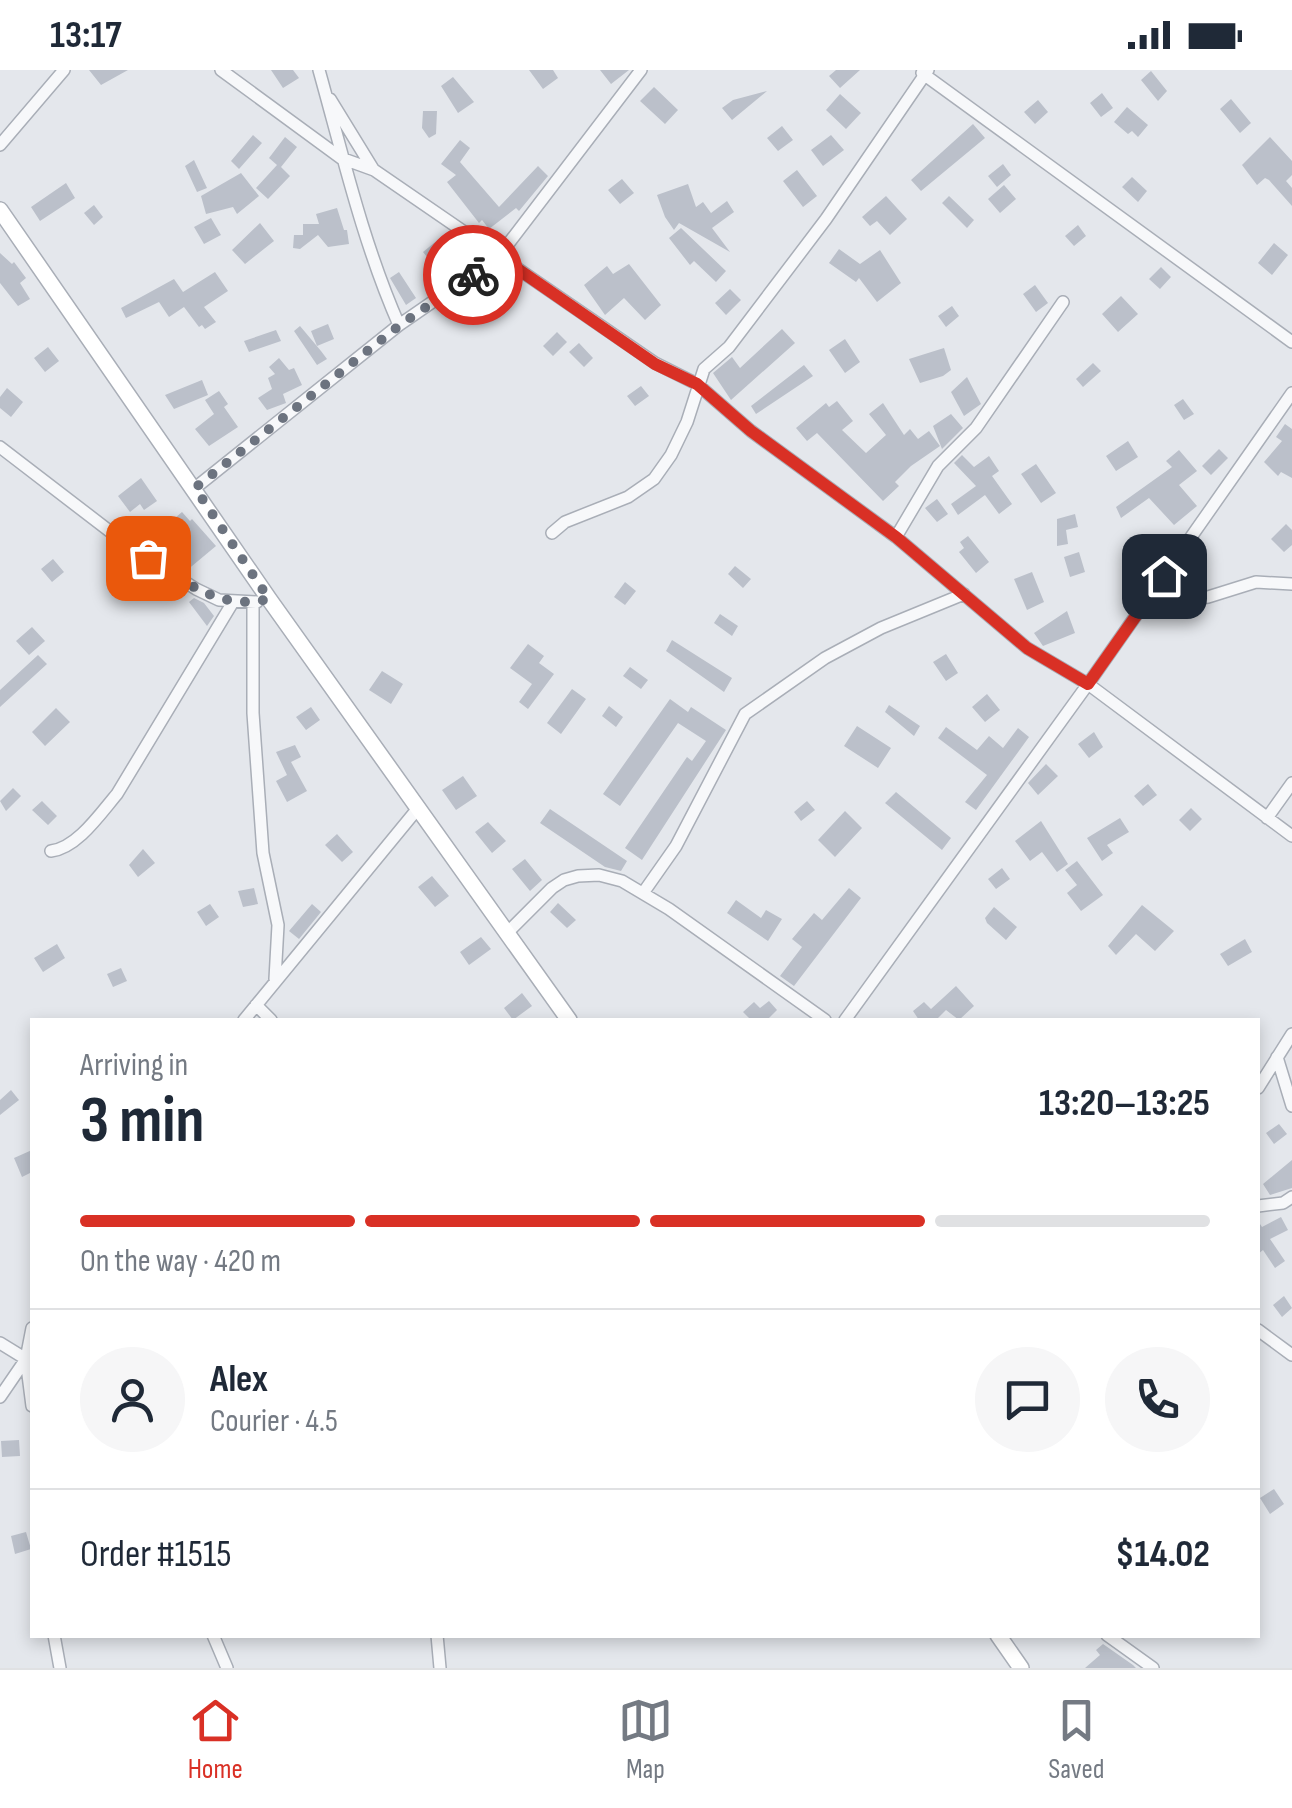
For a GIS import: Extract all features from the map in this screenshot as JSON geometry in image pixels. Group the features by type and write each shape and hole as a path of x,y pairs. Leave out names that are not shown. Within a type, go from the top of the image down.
{"street":[{"path":"0,145 64,70"},
{"path":"221,70 341,158 374,170 655,364 697,384 751,431 896,537 1027,648 1088,684 1292,836"},
{"path":"319,70 341,158 381,283 400,325"},
{"path":"195,488 400,325 499,256 640,70"},
{"path":"552,533 565,522 628,497 654,478 687,422 704,369 728,347 826,219 924,72 1292,342"},
{"path":"325,92 374,170"},
{"path":"0,210 195,488 261,601 420,807 569,1018"},
{"path":"896,537 938,466 976,428 1063,302"},
{"path":"846,1018 1292,393"},
{"path":"0,447 196,590 219,600 261,601"},
{"path":"1142,606 1208,598 1256,582 1292,584"},
{"path":"644,893 676,846 745,714 825,658 881,628 964,594"},
{"path":"261,601 253,713 264,853 278,925 275,978"},
{"path":"51,851 64,848 117,794 233,602"},
{"path":"1267,818 1292,783"},
{"path":"246,1018 420,807"},
{"path":"508,932 552,888 578,876 599,875 622,881 822,1018"},
{"path":"256,1006 268,1018"},
{"path":"1260,1085 1292,1034"},
{"path":"1277,1057 1292,1106"},
{"path":"1260,1206 1284,1203 1292,1197"},
{"path":"1260,1331 1292,1355"},
{"path":"30,1338 26,1359 30,1390"},
{"path":"0,1343 26,1359"},
{"path":"0,1396 26,1359"},
{"path":"55,1638 60,1668"},
{"path":"213,1638 227,1668"},
{"path":"438,1638 440,1668"},
{"path":"1000,1638 1021,1668"},
{"path":"1112,1638 1153,1668"}],"building":[{"path":"89,70 128,70 101,85"},
{"path":"271,70 293,70 299,78 283,88"},
{"path":"529,70 553,70 558,78 543,89"},
{"path":"600,70 629,70 611,84"},
{"path":"836,70 860,70 840,88 829,76"},
{"path":"1151,71 1167,91 1158,101 1141,80"},
{"path":"453,77 474,102 458,113 441,86"},
{"path":"654,87 678,110 665,124 640,101"},
{"path":"767,91 732,120 722,108 733,100"},
{"path":"1102,93 1113,108 1101,117 1090,103"},
{"path":"840,94 861,113 846,129 826,110"},
{"path":"1231,99 1251,123 1240,133 1220,109"},
{"path":"1038,100 1048,112 1035,124 1024,112"},
{"path":"1127,107 1148,125 1138,137 1114,122"},
{"path":"423,111 437,111 436,134 429,138 422,128"},
{"path":"973,124 985,138 921,191 911,180"},
{"path":"782,126 793,140 778,151 767,138"},
{"path":"253,135 262,143 239,169 231,161"},
{"path":"831,135 844,150 823,166 811,150"},
{"path":"285,137 297,147 281,167 290,176 268,199 256,188 277,165 269,158"},
{"path":"1270,137 1292,161 1292,175 1286,181 1292,188 1292,206 1269,180 1265,178 1257,185 1242,165"},
{"path":"460,140 470,148 460,162 499,207 538,166 548,176 519,211 516,208 489,229 482,220 479,223 447,182 456,175 441,164"},
{"path":"194,160 207,188 197,192 185,166"},
{"path":"1003,164 1011,175 997,187 988,176"},
{"path":"797,170 817,196 803,207 783,181"},
{"path":"241,173 259,196 237,214 233,207 206,214 201,196"},
{"path":"1132,177 1147,191 1138,202 1122,187"},
{"path":"622,179 634,193 620,204 608,190"},
{"path":"66,183 75,198 40,221 31,207"},
{"path":"688,184 696,207 703,202 711,213 727,201 734,212 712,228 730,252 679,223 674,230 665,217 657,195"},
{"path":"1004,185 1016,199 1000,213 988,199"},
{"path":"886,196 907,219 890,235 877,221 870,226 862,217"},
{"path":"949,196 974,220 967,228 942,203"},
{"path":"94,205 103,217 94,225 84,213"},
{"path":"337,208 349,244 328,247 318,235 300,249 293,248 294,235 303,235 303,224 319,224 316,214"},
{"path":"211,218 221,235 204,244 194,227"},
{"path":"260,223 274,241 245,264 232,250"},
{"path":"1078,225 1086,236 1074,246 1065,236"},
{"path":"681,228 726,271 716,282 694,261 690,265 669,238"},
{"path":"445,234 455,247 445,255 452,264 440,273 423,252"},
{"path":"1274,243 1288,255 1272,275 1258,263"},
{"path":"839,249 860,264 880,250 901,283 877,302 859,278 856,282 829,263"},
{"path":"0,253 14,262 26,278 20,283 30,299 18,306 0,283"},
{"path":"629,264 661,305 645,320 624,298 605,315 584,285 607,266 613,274"},
{"path":"1161,267 1171,277 1160,289 1149,279"},
{"path":"215,272 228,291 204,307 216,322 205,329 184,307 169,317 159,302 126,318 121,308 174,279 183,292"},
{"path":"399,272 416,298 406,305 390,278"},
{"path":"1035,285 1048,303 1036,312 1023,294"},
{"path":"730,289 741,300 726,315 715,303"},
{"path":"1121,296 1138,314 1118,332 1102,314"},
{"path":"952,306 959,316 946,327 938,316"},
{"path":"328,324 334,339 317,346 311,331"},
{"path":"300,326 327,359 317,365 294,331"},
{"path":"782,329 795,343 731,400 713,373 732,357 740,368"},
{"path":"276,330 281,341 249,352 244,341"},
{"path":"557,332 567,342 553,356 543,346"},
{"path":"845,339 860,362 845,373 829,350"},
{"path":"579,343 593,358 584,367 569,352"},
{"path":"48,347 59,361 45,372 34,358"},
{"path":"944,348 951,370 920,383 909,359"},
{"path":"279,358 289,370 294,368 302,385 283,394 286,403 267,410 258,398 272,389 268,378 275,374 269,367"},
{"path":"1093,363 1101,371 1083,387 1076,379"},
{"path":"804,365 813,376 756,414 751,406"},
{"path":"967,377 981,404 964,416 951,392"},
{"path":"202,380 208,395 174,409 165,395"},
{"path":"641,386 649,396 635,406 627,396"},
{"path":"7,388 23,402 11,417 0,408 0,397"},
{"path":"219,391 228,404 224,407 238,427 209,446 195,429 214,414 205,400"},
{"path":"1183,399 1194,414 1184,420 1174,405"},
{"path":"837,401 853,421 842,430 866,453 886,435 869,414 883,403 904,435 910,429 918,439 929,431 940,446 911,466 895,482 899,486 883,501 817,433 807,441 796,428 826,403 829,407"},
{"path":"951,414 963,428 942,449 933,426"},
{"path":"1285,424 1292,429 1292,478 1281,472 1278,476 1264,462 1282,441 1276,437"},
{"path":"1128,441 1138,457 1116,471 1106,456"},
{"path":"1219,449 1228,458 1211,475 1202,466"},
{"path":"1179,450 1197,471 1179,485 1197,506 1174,525 1149,498 1121,518 1116,507 1172,467 1166,461"},
{"path":"962,455 974,467 989,456 999,471 992,476 1012,504 999,514 985,495 958,515 951,504 976,486 954,463"},
{"path":"1036,464 1056,493 1041,503 1021,474"},
{"path":"141,478 157,501 144,510 140,504 130,512 118,496"},
{"path":"937,499 948,514 937,522 925,508"},
{"path":"182,512 216,546 186,571 161,551 157,553 148,541"},
{"path":"1075,514 1078,527 1066,530 1068,544 1057,546 1057,519"},
{"path":"1286,524 1292,530 1292,545 1284,552 1271,539"},
{"path":"968,536 989,562 976,573 959,552 964,548 960,542"},
{"path":"1079,552 1085,572 1070,577 1064,557"},
{"path":"53,559 64,572 52,582 41,569"},
{"path":"143,566 153,580 144,587 133,574"},
{"path":"735,566 751,579 743,588 728,574"},
{"path":"1032,572 1044,602 1027,610 1014,579"},
{"path":"625,582 636,591 625,605 614,597"},
{"path":"194,598 214,616 207,626 189,602"},
{"path":"1067,611 1075,633 1043,646 1034,633"},
{"path":"720,614 738,626 732,636 714,623"},
{"path":"32,627 45,641 29,655 16,641"},
{"path":"672,640 732,678 724,692 666,651"},
{"path":"528,644 544,656 539,663 554,674 528,709 519,702 532,684 510,668"},
{"path":"946,654 958,673 946,681 933,662"},
{"path":"38,655 47,664 0,707 0,690"},
{"path":"630,667 648,680 641,689 623,676"},
{"path":"382,671 403,684 391,704 369,690"},
{"path":"572,689 586,699 561,734 547,723"},
{"path":"987,694 1000,710 985,722 972,707"},
{"path":"670,699 688,712 691,707 726,730 642,860 625,848 687,757 692,761 706,741 678,723 620,806 603,794"},
{"path":"889,705 920,726 914,736 885,712"},
{"path":"609,706 623,717 616,727 602,716"},
{"path":"311,707 320,720 306,730 296,717"},
{"path":"56,708 70,722 45,746 32,732"},
{"path":"857,726 891,748 878,768 844,746"},
{"path":"946,727 977,750 989,736 1003,748 1018,728 1029,737 976,810 965,802 987,775 938,738"},
{"path":"1094,732 1103,747 1089,758 1078,744"},
{"path":"295,745 301,757 291,762 307,791 287,802 276,781 287,775 276,752"},
{"path":"1046,764 1058,776 1038,795 1028,783"},
{"path":"463,776 477,796 456,810 442,790"},
{"path":"1148,784 1157,795 1143,806 1134,796"},
{"path":"13,788 21,796 6,811 0,801"},
{"path":"896,792 951,838 942,850 885,803"},
{"path":"42,801 57,816 48,825 32,810"},
{"path":"807,801 815,810 801,821 794,812"},
{"path":"1191,808 1202,819 1190,831 1179,820"},
{"path":"550,809 627,861 621,871 605,867 540,823"},
{"path":"845,811 862,828 835,857 818,840"},
{"path":"1120,818 1129,832 1107,845 1113,853 1102,861 1087,838"},
{"path":"1041,821 1068,864 1057,872 1042,852 1030,861 1015,841"},
{"path":"488,822 506,841 492,853 475,832"},
{"path":"337,834 353,852 342,862 325,845"},
{"path":"143,849 155,863 138,877 129,865"},
{"path":"525,859 542,880 530,891 512,869"},
{"path":"1077,861 1103,895 1081,911 1067,893 1077,885 1065,870"},
{"path":"1002,868 1010,879 996,889 988,879"},
{"path":"432,876 449,896 435,907 418,887"},
{"path":"254,888 258,904 243,907 238,891"},
{"path":"849,888 861,898 794,986 780,976 802,947 792,939 814,913 822,920"},
{"path":"736,900 761,918 766,910 782,919 768,941 727,913"},
{"path":"558,903 576,920 567,928 550,912"},
{"path":"210,904 219,917 206,926 197,912"},
{"path":"312,904 321,912 299,939 289,931"},
{"path":"1142,905 1174,931 1155,951 1136,934 1116,955 1108,946"},
{"path":"994,907 1017,927 1006,940 985,918"},
{"path":"481,937 491,949 469,965 460,952"},
{"path":"1245,939 1252,952 1228,966 1220,954"},
{"path":"57,944 65,958 43,972 34,958"},
{"path":"121,968 127,981 113,987 107,974"},
{"path":"956,986 974,1006 961,1018 946,1010 938,1018 918,1018 913,1011 924,1002 931,1009"},
{"path":"522,993 532,1006 516,1018 504,1008"},
{"path":"769,1001 777,1010 769,1018 749,1018 743,1012 754,1002 760,1008"},
{"path":"11,1090 19,1100 0,1115 0,1100"},
{"path":"1279,1124 1287,1134 1274,1144 1266,1133"},
{"path":"30,1151 30,1173 22,1177 14,1158"},
{"path":"1292,1160 1292,1188 1270,1195 1263,1184"},
{"path":"1281,1217 1288,1230 1270,1239 1285,1261 1275,1268 1263,1250 1260,1252 1260,1224 1262,1227"},
{"path":"1284,1296 1292,1308 1282,1317 1273,1305"},
{"path":"19,1440 20,1456 2,1457 1,1441"},
{"path":"1274,1489 1284,1504 1270,1514 1260,1498"},
{"path":"26,1532 30,1549 15,1554 11,1536"},
{"path":"1103,1644 1136,1668 1085,1668 1100,1655 1096,1650"}],"way so far":[{"path":"148,558 196,590 219,600 253,603 269,599 195,488 400,325 473,275"}],"route":[{"path":"473,275 499,256 655,364 697,384 818,483 896,537 1027,648 1088,684 1164,576"}]}
